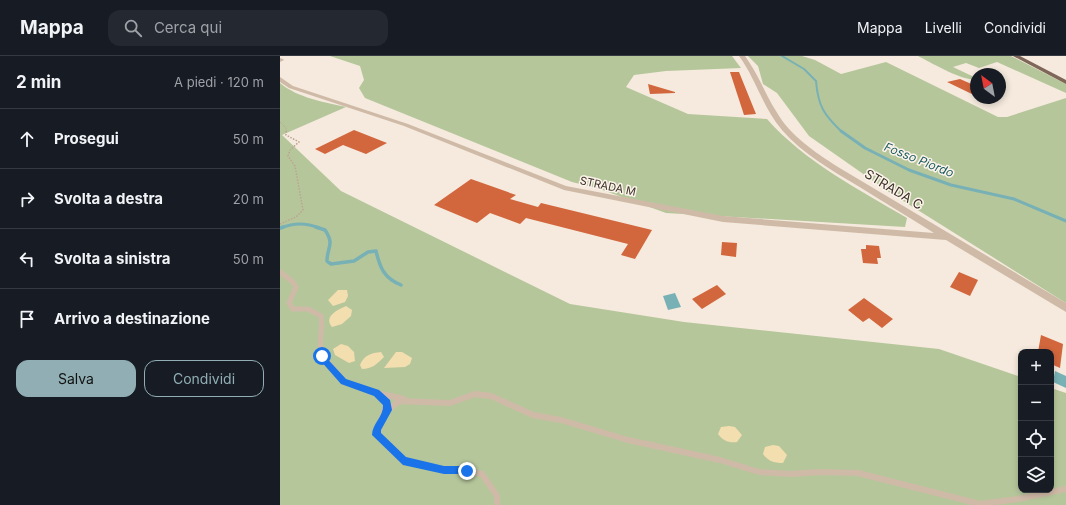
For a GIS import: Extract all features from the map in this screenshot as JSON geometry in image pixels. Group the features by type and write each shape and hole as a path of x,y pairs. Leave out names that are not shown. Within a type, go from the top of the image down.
{"main road":[{"path":"1016,56 1066,82"}],"street":[{"name":"STRADA C","path":"742,56 772,111 797,141 835,169 1066,308"},
{"name":"STRADA M","path":"280,79 291,87 406,125 564,188 723,220 950,237"}],"lane":[{"path":"280,272 293,282 296,287 289,303 293,309 308,309 321,316 323,326 320,342 322,356 344,382 376,393 407,400 450,403 475,394 491,396 533,415 561,420 628,440 720,460 759,472 791,474 819,472 858,473 980,504 1018,499 1066,489"},
{"path":"376,393 387,403 388,410"},
{"path":"407,400 399,401 388,410 376,430 376,435 403,461 444,470 467,471 482,474 496,496 497,505"}],"path":[{"path":"280,122 286,128 286,135 299,142 290,150 288,156 295,166 303,210 296,217 280,224"}],"green space":[{"path":"330,56 732,56 741,68 666,71 634,75 626,87 688,114 767,119 798,149 815,162 907,218 905,227 666,213 600,189 572,182 365,98 359,88 364,80 360,66"},
{"path":"748,56 802,56 815,60 841,74 886,62 998,117 1007,117 1066,98 1066,303 889,192 809,136 777,93 763,84 758,66"},
{"path":"918,56 1011,56 1066,84 1066,93 997,62 979,68 966,63 953,67 970,75 970,79 947,71"},
{"path":"280,83 303,96 346,107 282,135 341,191 570,304 684,322 939,349 1018,376 1018,493 1054,493 1054,389 1066,393 1066,505 280,505"}],"sand":[{"path":"338,290 347,290 348,296 345,302 333,306 328,300"},
{"path":"346,306 352,310 351,316 342,324 332,327 329,320 330,317"},
{"path":"341,344 348,346 354,352 355,361 349,363 335,355 333,349"},
{"path":"381,352 384,357 379,362 372,367 362,369 360,365 366,357 371,354"},
{"path":"396,352 402,352 412,358 410,364 405,367 384,368"},
{"path":"721,427 735,427 742,435 737,442 726,441 718,434"},
{"path":"773,445 779,446 787,455 783,463 772,461 763,454 765,447"}],"water":[{"path":"675,293 681,307 668,310 663,296"},
{"path":"1055,371 1066,376 1066,388 1054,382"}],"building":[{"path":"730,72 739,72 756,114 744,115"},
{"path":"960,79 970,83 970,93 947,82"},
{"path":"648,84 675,92 675,93 650,94"},
{"path":"354,130 387,143 366,154 343,145 325,154 315,149"},
{"path":"471,179 516,195 510,199 538,207 541,203 652,230 635,259 621,255 628,244 526,218 520,224 490,213 477,223 434,205"},
{"path":"722,242 737,243 736,257 721,255"},
{"path":"866,245 879,246 881,258 877,258 878,264 863,263 861,249 866,249"},
{"path":"959,272 978,280 970,296 950,287"},
{"path":"717,285 726,294 702,309 692,299"},
{"path":"864,298 893,319 882,328 869,318 863,322 848,310"},
{"path":"1041,335 1063,344 1060,368 1054,365 1054,349 1039,349"}],"waterway":[{"name":"Fosso Piordo","path":"782,56 804,69 816,81 818,97 823,110 841,131"},
{"name":"Fosso Piordo","path":"841,131 865,148 909,170 951,185 1014,199 1066,221"},
{"path":"281,228 300,224 310,225 325,230 330,239 327,261 331,264 354,261 368,252 376,251 384,272 390,279 401,285"}],"route":[{"path":"322,356 344,382 376,393 387,403 388,410 376,430 376,435 403,461 444,470 467,471"}]}
